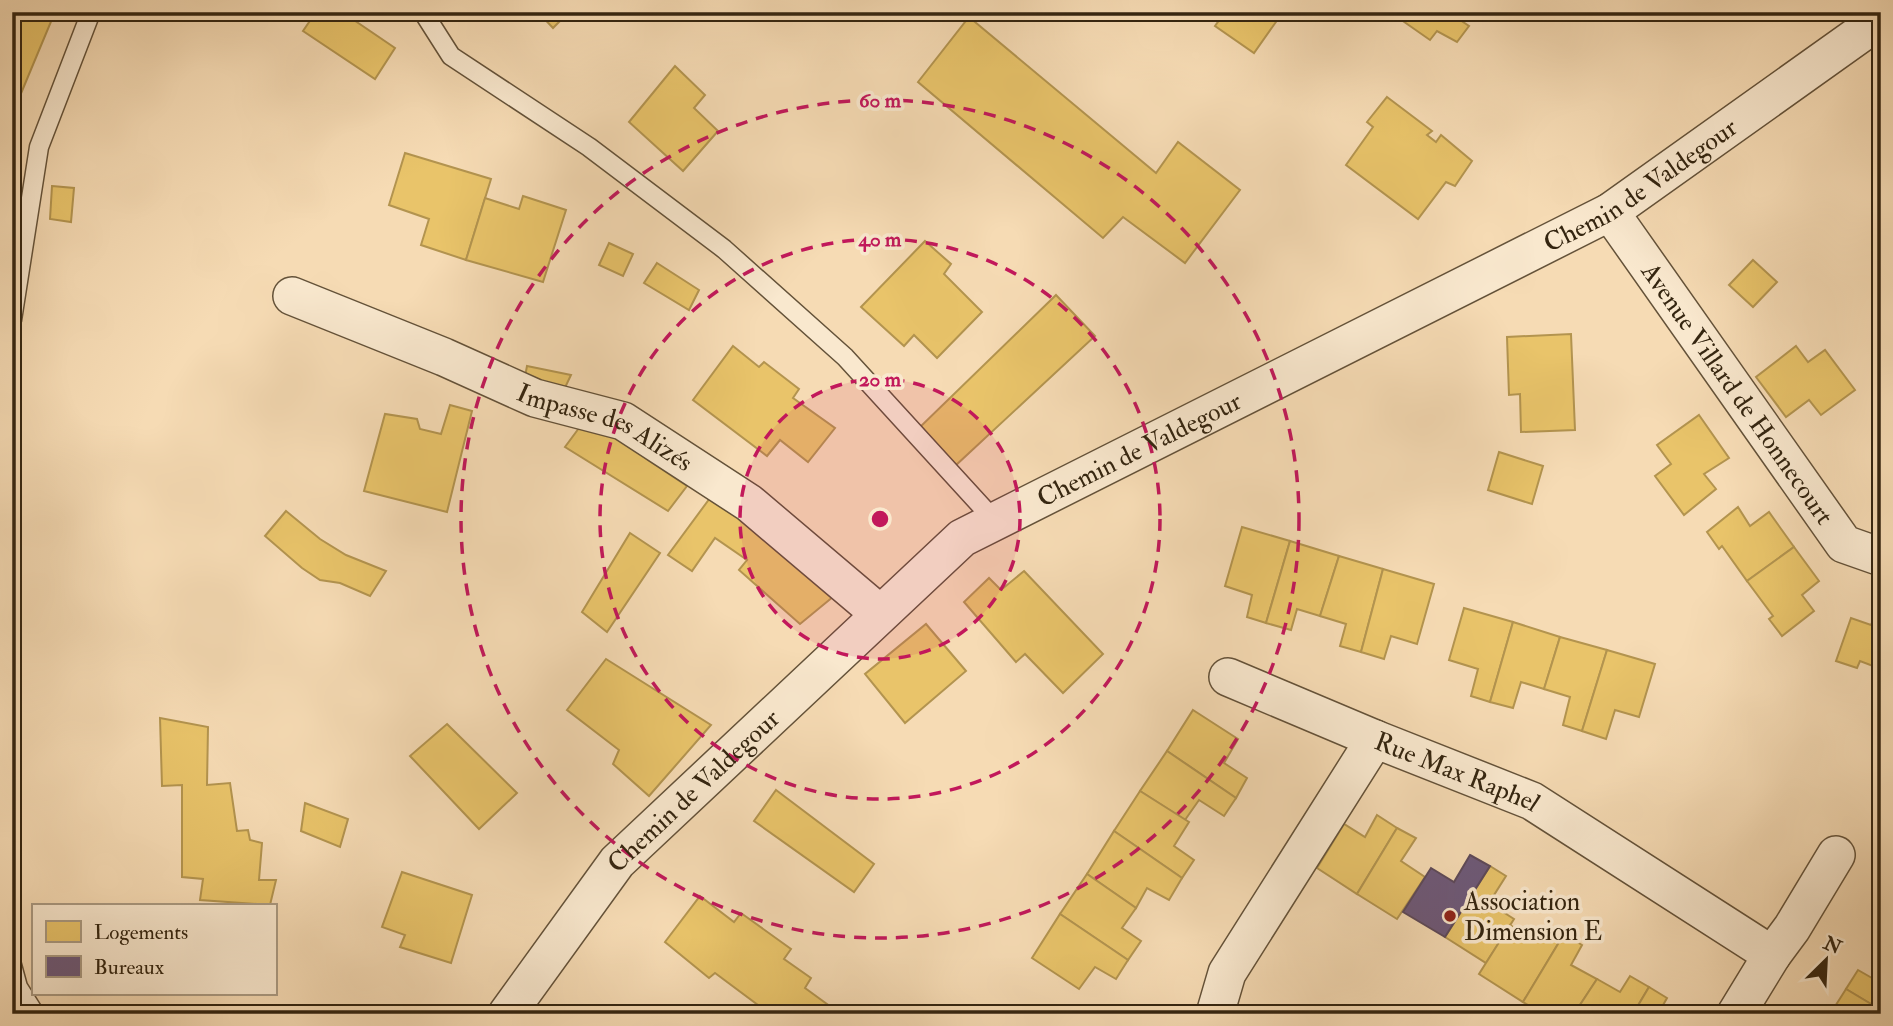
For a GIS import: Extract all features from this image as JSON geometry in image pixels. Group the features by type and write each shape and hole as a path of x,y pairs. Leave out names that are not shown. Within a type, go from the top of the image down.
{"street":[{"name":"Chemin de Valdegour","path":"507,1014 617,862 962,538 1610,212 1881,19"},
{"name":"Avenue Villard de Honnecourt","path":"1610,212 1844,544 1881,557"},
{"name":"Impasse des Alizés","path":"292,296 444,357 535,398 623,421 750,503 880,614"},
{"path":"1228,677 1375,739"},
{"name":"Rue Max Raphel","path":"1215,1014 1227,973 1375,739 1532,801 1772,955"},
{"path":"1736,1014 1836,855"}],"lane":[{"path":"12,320 16,279 39,147 91,12"},
{"path":"423,12 451,56 589,147 724,249 845,357 995,521"},
{"path":"12,965 18,987 35,1014"}],"building: Logements":[{"path":"12,12 55,12 12,115"},
{"path":"316,12 342,12 395,48 375,79 303,31"},
{"path":"538,12 569,12 553,28"},
{"path":"1225,12 1283,12 1254,53 1215,26"},
{"path":"1390,12 1448,12 1469,26 1457,42 1437,31 1430,40"},
{"path":"969,17 1156,173 1178,142 1240,190 1185,263 1123,217 1103,238 918,82"},
{"path":"675,66 705,95 694,108 718,131 683,171 629,122"},
{"path":"1387,97 1432,131 1427,135 1436,142 1441,135 1472,161 1455,186 1446,182 1418,219 1346,165 1373,127 1367,122"},
{"path":"405,153 491,179 466,260 421,245 429,219 389,205"},
{"path":"52,186 74,188 71,222 50,219"},
{"path":"523,196 566,210 543,282 466,260 485,198 519,209"},
{"path":"925,241 951,264 944,274 982,312 937,358 914,335 904,346 861,307"},
{"path":"609,243 633,254 623,276 599,265"},
{"path":"1753,260 1777,282 1753,307 1729,285"},
{"path":"657,263 699,290 689,310 644,283"},
{"path":"1056,295 1095,336 955,466 918,429"},
{"path":"1571,334 1575,430 1521,432 1520,394 1509,395 1507,337"},
{"path":"733,346 759,367 764,362 799,389 793,398 835,428 808,462 780,440 767,456 693,400"},
{"path":"1796,346 1808,362 1825,350 1855,390 1821,415 1809,400 1786,417 1756,377"},
{"path":"527,366 571,375 561,396 523,387"},
{"path":"450,405 472,411 447,512 364,491 385,414 417,419 420,429 441,434"},
{"path":"1699,415 1729,458 1704,474 1716,489 1684,515 1655,476 1671,464 1657,445"},
{"path":"579,428 622,438 648,460 687,486 668,511 565,447"},
{"path":"1499,452 1543,466 1532,504 1488,490"},
{"path":"710,498 735,512 834,596 800,624 739,570 747,560 715,538 692,571 668,555"},
{"path":"1738,507 1750,526 1769,512 1794,547 1747,581 1722,546 1719,549 1707,532"},
{"path":"286,511 320,539 346,555 386,571 370,596 340,583 320,580 265,536"},
{"path":"1242,527 1290,541 1266,623 1247,617 1252,595 1225,586"},
{"path":"630,533 660,553 607,632 582,612"},
{"path":"1290,541 1339,556 1320,616 1297,609 1291,630 1266,623"},
{"path":"1794,547 1819,581 1802,595 1814,611 1782,636 1769,619 1773,616 1747,581"},
{"path":"1339,556 1383,569 1361,652 1340,646 1346,624 1320,616"},
{"path":"1383,569 1434,584 1417,644 1391,636 1384,659 1361,652"},
{"path":"1024,571 1103,654 1063,693 1025,654 1016,662 964,602 989,578 1001,590"},
{"path":"1879,605 1881,669 1860,661 1857,668 1836,661 1851,618 1871,625"},
{"path":"1464,608 1513,622 1490,702 1471,696 1478,669 1449,660"},
{"path":"1513,622 1560,637 1544,689 1521,682 1513,708 1490,702"},
{"path":"926,624 966,671 905,723 865,674"},
{"path":"1560,637 1607,650 1582,731 1563,725 1570,697 1544,689"},
{"path":"1607,650 1655,664 1639,717 1615,710 1606,739 1582,731"},
{"path":"606,659 711,725 649,796 613,764 619,750 567,710"},
{"path":"1193,710 1238,739 1224,763 1247,778 1236,798 1167,751"},
{"path":"160,718 208,727 207,785 230,783 237,831 248,830 250,840 262,843 259,880 276,880 270,904 200,900 203,879 182,877 182,785 162,786"},
{"path":"447,724 517,793 479,829 410,756"},
{"path":"1167,751 1236,798 1224,816 1199,800 1185,820 1140,791"},
{"path":"776,790 874,864 854,892 754,821"},
{"path":"1140,791 1189,822 1174,846 1194,860 1182,878 1114,831"},
{"path":"305,803 348,819 340,847 301,831"},
{"path":"1377,815 1397,828 1357,894 1317,868 1344,824 1365,837"},
{"path":"1397,828 1416,838 1401,861 1425,877 1397,919 1357,894"},
{"path":"1114,831 1182,878 1169,900 1147,888 1136,908 1087,874"},
{"path":"1490,866 1506,876 1489,903 1514,919 1486,963 1445,937"},
{"path":"402,872 472,895 451,963 400,947 405,935 382,927"},
{"path":"1087,874 1136,908 1122,928 1141,941 1128,960 1060,914"},
{"path":"700,896 734,922 741,913 791,949 784,959 811,978 805,988 831,1007 826,1014 770,1014 715,973 709,978 665,942"},
{"path":"1060,914 1128,960 1116,979 1095,967 1079,989 1032,958"},
{"path":"1510,925 1538,942 1549,925 1564,934 1523,1002 1479,974"},
{"path":"1564,934 1582,945 1571,965 1597,979 1574,1014 1543,1014 1523,1002"},
{"path":"1858,970 1879,982 1881,979 1881,1010 1846,989"},
{"path":"1630,976 1649,987 1633,1014 1574,1014 1597,979 1620,992"},
{"path":"1649,987 1667,998 1658,1014 1633,1014"},
{"path":"1846,989 1881,1010 1881,1014 1843,1014 1834,1008"}],"building: Bureaux":[{"path":"1470,855 1490,866 1445,937 1403,912 1431,868 1454,882"}],"place":[{"name":"Association Dimension E","path":"1450,916"}]}
